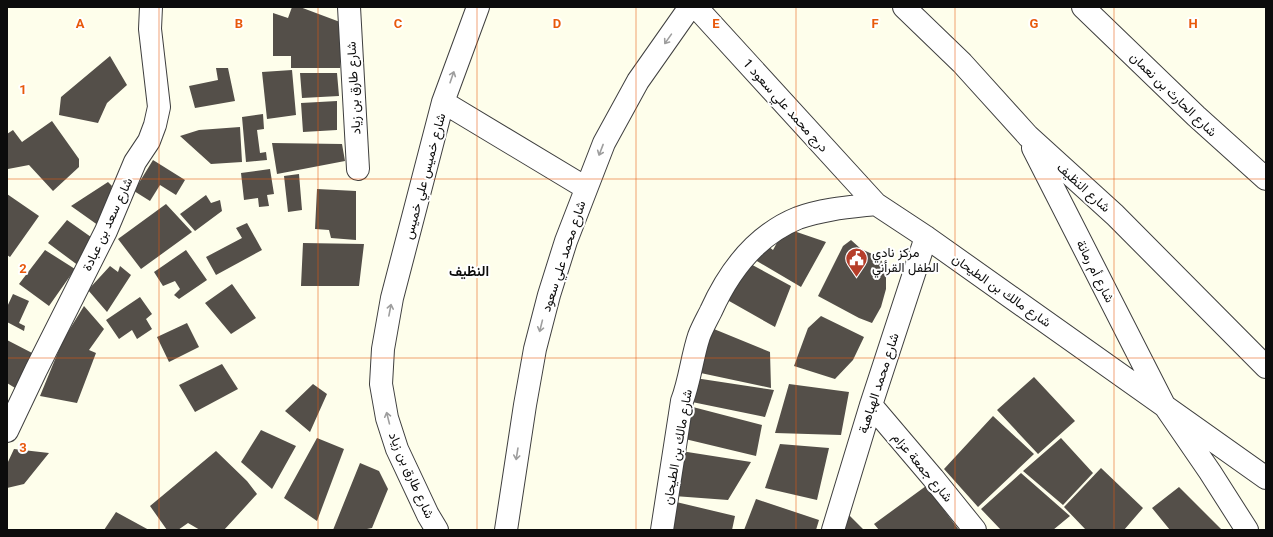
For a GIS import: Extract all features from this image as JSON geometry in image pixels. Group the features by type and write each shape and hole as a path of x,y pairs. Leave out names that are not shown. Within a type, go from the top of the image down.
{"street":[{"name":"شارع سعد بن عبادة","path":"7,432 36,370 106,231 135,162 149,141 155,125 159,107 150,29 151,7"},
{"name":"شارع طارق بن زياد","path":"349,7 358,168"},
{"name":"شارع خميس علي خميس","path":"382,349 392,298 443,102 478,7"},
{"name":"شارع محمد علي سعود","path":"506,530 535,349 555,274 566,241 604,143 638,81 690,7"},
{"name":"درج محمد علي سعود 1","path":"696,7 876,204"},
{"name":"شارع النظيف","path":"904,7 962,63 1028,136 1115,215 1266,367"},
{"name":"شارع الحارث بن نعمان","path":"1083,7 1196,116 1266,179"},
{"path":"443,102 586,188"},
{"name":"شارع أم رمانة","path":"1028,136 1164,405"},
{"name":"شارع مالك بن الطيحان","path":"662,530 682,401 699,335 721,288 745,255 769,234 798,219 823,211 876,204 926,237 1266,478"},
{"name":"شارع محمد الهباهبة","path":"833,530 870,405 926,237"},
{"name":"شارع طارق بن زياد","path":"382,349 381,384 396,449 428,515 438,530"},
{"name":"شارع جمعة عزام","path":"870,405 933,478 975,530"},
{"path":"1164,405 1210,472 1247,530"}],"building":[{"path":"292,7 300,7 340,22 340,68 291,68 291,56 273,56 273,13 288,18"},
{"path":"110,56 127,85 107,103 98,123 59,115 61,97"},
{"path":"216,68 228,68 235,101 195,108 189,86 218,80"},
{"path":"292,70 296,115 267,119 262,72"},
{"path":"300,73 337,73 339,96 302,98"},
{"path":"337,101 337,130 303,132 301,103"},
{"path":"263,114 264,129 257,130 260,153 266,152 267,160 246,162 242,117"},
{"path":"52,121 79,159 79,167 53,191 29,165 8,169 7,167 7,134 13,130 22,142"},
{"path":"240,127 242,162 211,164 180,136 199,130"},
{"path":"272,143 342,144 345,161 277,174"},
{"path":"153,160 185,180 176,195 160,185 150,201 134,191"},
{"path":"270,169 274,194 267,195 269,206 259,207 258,198 244,200 241,173"},
{"path":"299,174 302,210 288,212 284,176"},
{"path":"108,182 112,186 102,228 71,206"},
{"path":"317,189 356,191 356,240 331,238 329,230 315,229"},
{"path":"7,194 39,216 10,257 7,255"},
{"path":"206,195 211,203 220,200 222,211 195,231 180,214"},
{"path":"166,204 192,232 141,269 118,239"},
{"path":"67,220 98,242 79,266 48,243"},
{"path":"247,223 262,250 216,275 206,257 242,238 236,228"},
{"path":"785,228 826,242 801,287 750,257 764,243 773,250"},
{"name":"مركز نادي الطفل القرأني","path":"851,240 861,249 879,257 886,268 886,289 881,307 872,323 859,318 818,296 843,246"},
{"path":"303,243 364,244 359,286 301,286"},
{"path":"45,250 75,269 49,306 19,284"},
{"path":"186,250 207,280 179,299 174,295 180,289 175,281 163,286 154,272"},
{"path":"745,261 791,286 775,327 722,297"},
{"path":"110,266 118,272 120,266 131,275 107,312 88,290"},
{"path":"232,284 256,318 231,334 205,303"},
{"path":"13,294 29,301 19,323 25,326 24,331 7,322 7,307"},
{"path":"140,297 152,314 146,319 152,329 137,339 132,330 119,339 106,320"},
{"path":"84,306 104,329 89,350 96,353 77,403 40,396 63,340"},
{"path":"821,316 864,337 853,360 835,379 794,366 808,328"},
{"path":"187,323 199,347 169,362 157,337"},
{"path":"709,327 770,352 771,388 696,372"},
{"path":"7,340 36,355 20,391 7,383"},
{"path":"222,364 238,389 195,412 179,385"},
{"path":"1034,377 1075,421 1038,454 997,410"},
{"path":"695,378 774,390 765,417 692,402"},
{"path":"313,384 327,394 310,432 285,411"},
{"path":"789,384 849,392 841,435 775,433"},
{"path":"689,406 762,425 756,456 685,439"},
{"path":"993,416 1034,454 978,507 944,469"},
{"path":"261,430 296,446 272,489 241,462"},
{"path":"317,438 344,449 317,521 284,498"},
{"path":"1061,438 1093,473 1063,505 1023,471"},
{"path":"780,444 829,448 817,500 765,488"},
{"path":"14,449 49,453 24,484 7,488 7,464"},
{"path":"216,451 247,481 257,494 224,530 200,530 188,523 178,530 167,530 150,506"},
{"path":"681,451 751,462 728,500 674,496"},
{"path":"360,463 379,471 388,489 372,528 362,530 333,530"},
{"path":"1101,468 1143,508 1124,530 1086,530 1064,507"},
{"path":"1021,473 1070,516 1053,530 1001,530 981,509"},
{"path":"926,486 959,530 879,530 874,524"},
{"path":"1179,487 1222,530 1170,530 1152,508"},
{"path":"756,499 819,520 816,530 744,530"},
{"path":"672,501 735,516 732,530 669,530"},
{"path":"116,512 149,530 104,530"},
{"path":"849,515 864,530 845,530"}],"place":[{"name":"مركز نادي الطفل القرأني","path":"856,278"}],"district":[{"name":"النظيف","path":"469,271"}]}
